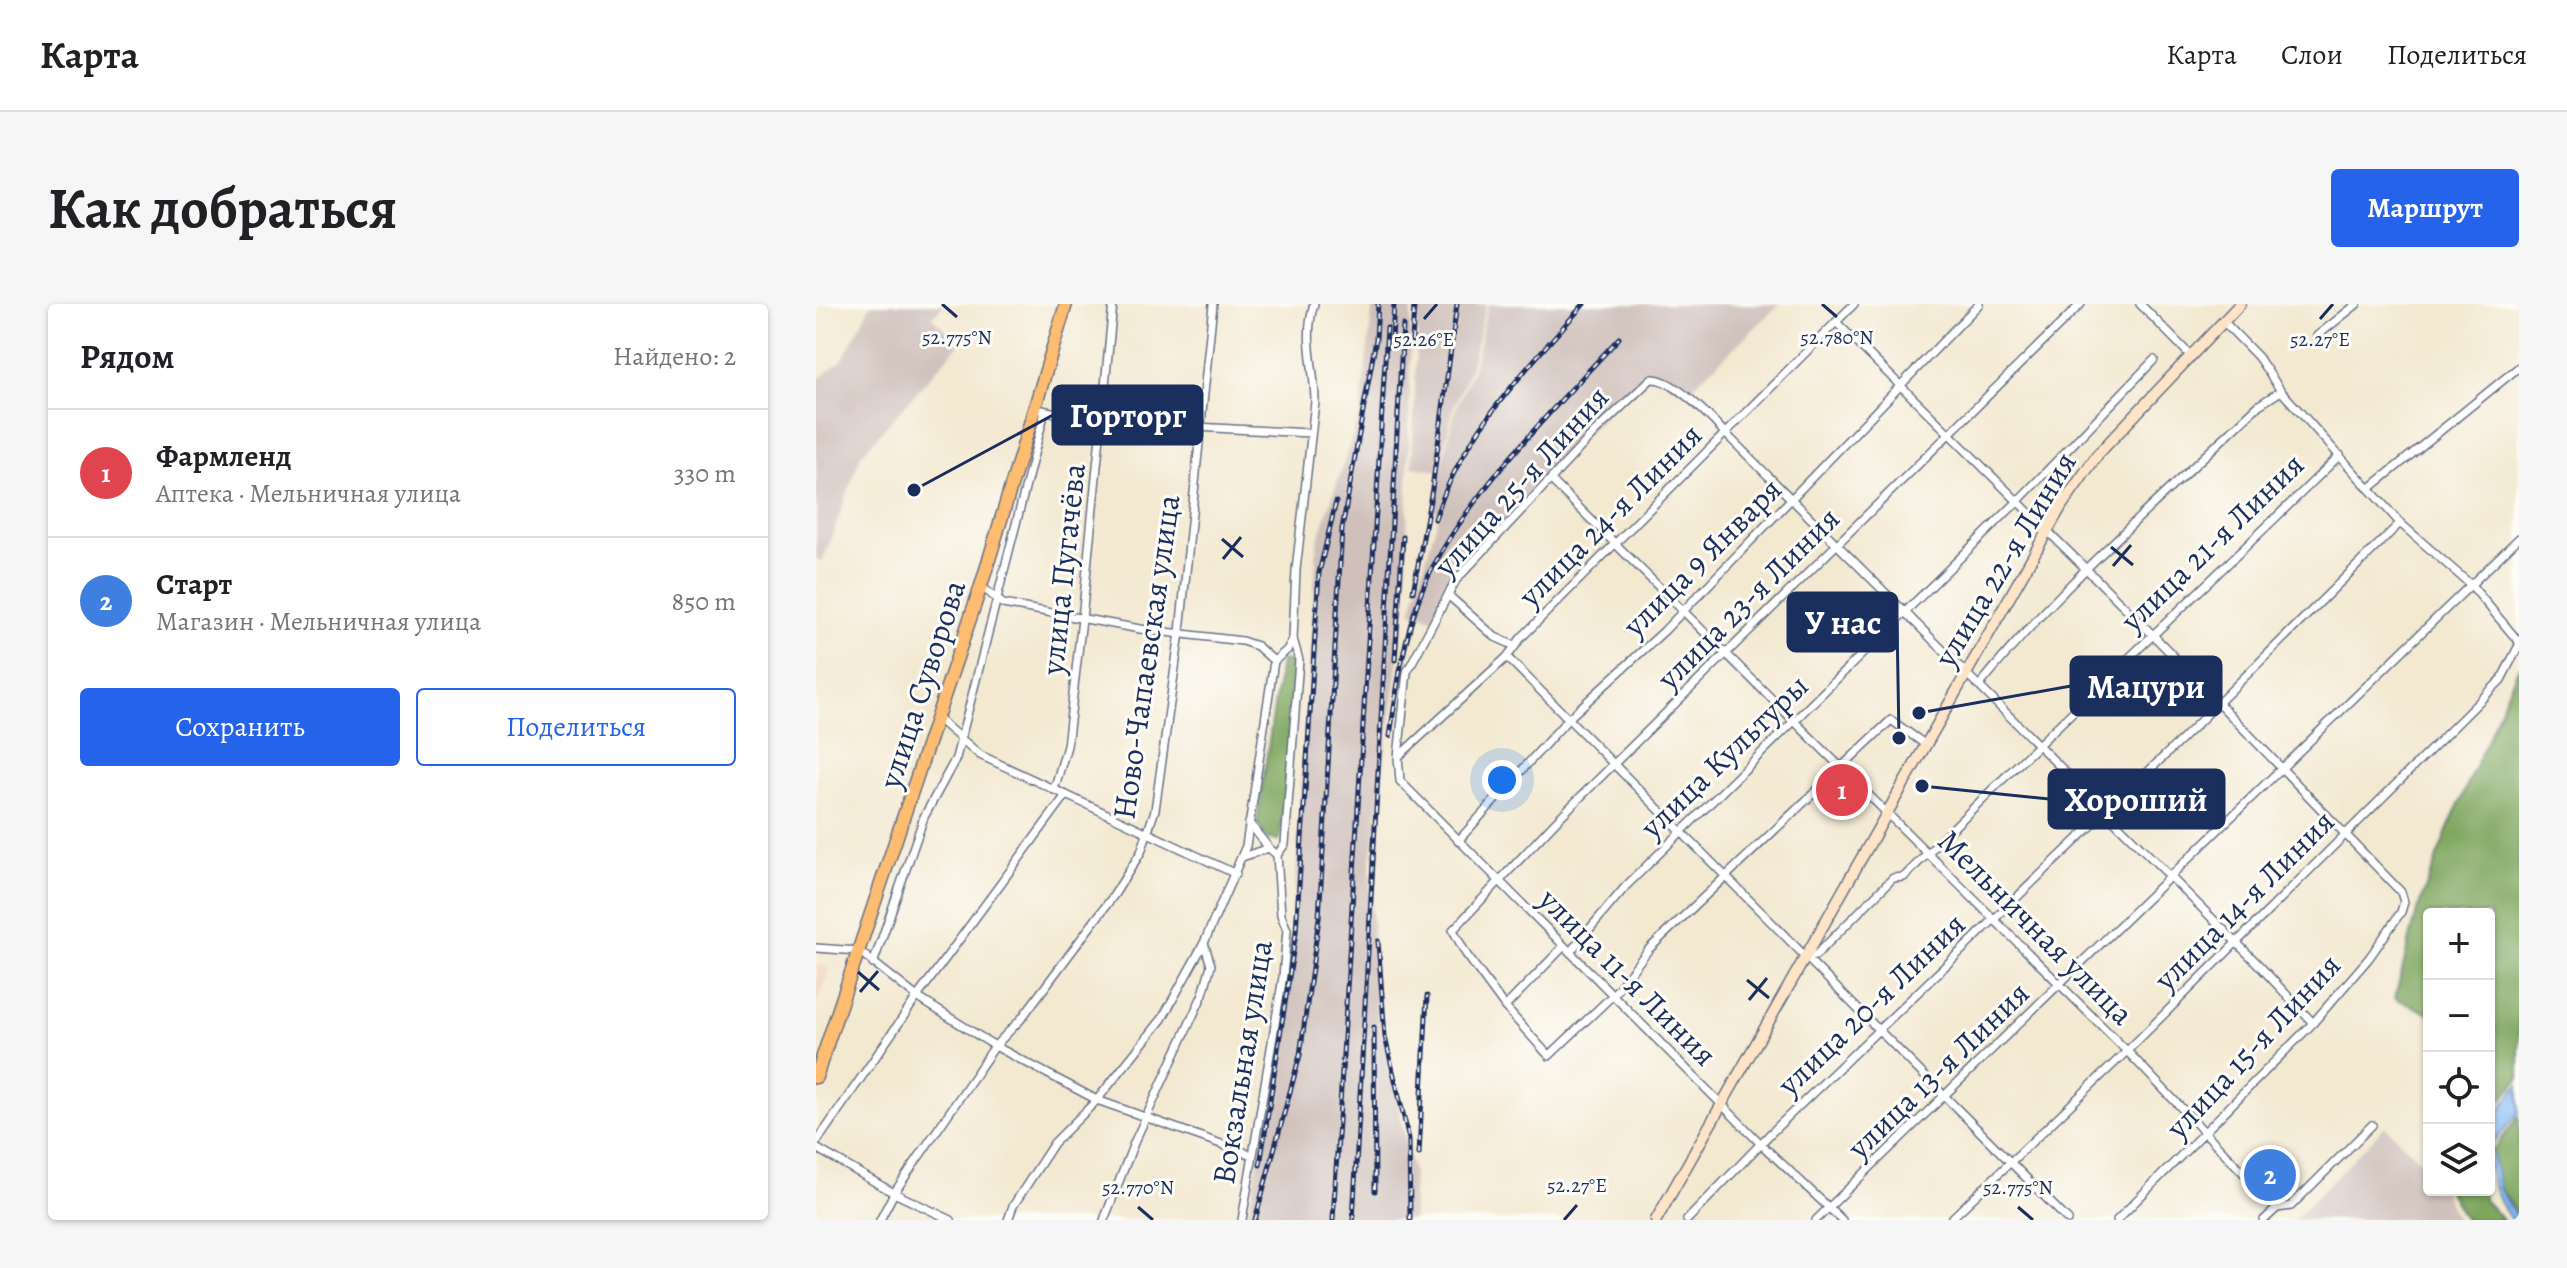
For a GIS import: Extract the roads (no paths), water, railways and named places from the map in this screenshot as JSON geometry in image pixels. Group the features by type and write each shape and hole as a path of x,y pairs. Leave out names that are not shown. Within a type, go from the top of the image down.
{"main road":[{"name":"улица Суворова","path":"816,1077 1040,410 1066,304"},
{"name":"улица 22-я Линия","path":"1888,814 2048,531 2098,454 2240,304"},
{"name":"улица 21-я Линия","path":"1656,1220 1888,814"}],"street":[{"name":"улица Пугачёва","path":"1054,790 1067,746 1113,304"},
{"name":"Ново-Чапаевская улица","path":"880,1220 894,1193 995,1046 1021,1019 1114,895 1141,852 1155,810 1180,632 1213,304"},
{"name":"Вокзальная улица","path":"1242,1220 1283,977 1287,930 1281,915 1277,855 1285,844 1299,660 1293,639 1315,377 1308,347 1314,304"},
{"name":"улица 24-я Линия","path":"1398,757 1507,657 1854,304"},
{"name":"улица 9 Января","path":"1458,841 1569,718 1683,611 1793,500 1979,304"},
{"name":"улица 23-я Линия","path":"1505,1007 1466,954 1453,930 1726,653 2081,304"},
{"path":"2140,304 2191,356"},
{"path":"2317,336 2357,304"},
{"path":"1836,322 2153,635 2345,832"},
{"path":"2224,322 2258,357 2281,391 2400,523 2471,585 2519,643"},
{"name":"улица Культуры","path":"1505,1007 2017,502 2154,360"},
{"path":"2370,488 2519,367"},
{"name":"улица 25-я Линия","path":"1398,757 1407,672 1456,580 1595,432 1651,379 1663,381 1698,406 1725,433"},
{"name":"улица 22-я Линия","path":"1979,686 2026,628 2086,569 2259,405 2281,391"},
{"path":"873,964 924,817 956,758 1040,410 1100,422 1310,433"},
{"path":"1725,433 2236,942 2313,1023"},
{"name":"улица 21-я Линия","path":"1806,957 1816,955 1893,878 1904,877 2340,455"},
{"name":"Мельничная улица","path":"1552,481 1618,543 1839,767 2127,1051 2277,1208"},
{"name":"улица 20-я Линия","path":"1687,1220 1771,1133 2219,703 2400,523"},
{"name":"улица 13-я Линия","path":"1816,1220 2519,538"},
{"path":"981,586 1003,604 1140,629 1242,641 1257,646 1274,661"},
{"path":"1448,595 1495,637 1515,646"},
{"path":"1008,1220 1013,1206 1054,1143 1097,1100 1162,1019 1204,943 1242,857 1274,661 1287,650 1293,639"},
{"name":"улица 14-я Линия","path":"1950,1220 2127,1051 2501,680 2519,643"},
{"path":"1507,657 2068,1220"},
{"path":"938,719 980,755 1236,874"},
{"path":"1505,1007 1549,1056 1613,995 1649,949 1891,720 1926,745"},
{"name":"улица 11-я Линия","path":"1398,757 1400,781 1762,1145 1842,1220"},
{"path":"951,1220 894,1193 816,1146 917,997 1066,795"},
{"path":"1249,823 1277,855"},
{"name":"улица 15-я Линия","path":"2117,1220 2313,1023 2369,958 2401,912 2404,902 2401,892 2345,832"},
{"path":"1242,857 1269,848"},
{"path":"1104,1220 1208,979 1211,965 1204,943"},
{"path":"816,948 859,951 917,997 995,1046 1097,1100 1145,1120 1252,1155"},
{"path":"2264,1220 2277,1208 2291,1206 2372,1125"}],"water":[{"path":"2519,1085 2519,1112 2495,1141 2495,1123 2506,1101"},
{"path":"2495,1166 2500,1190 2518,1220 2511,1220 2495,1189"}],"railway":[{"path":"1255,1220 1300,1055 1319,918 1342,529 1376,339 1378,304"},
{"path":"1392,340 1394,304"},
{"path":"1413,592 1432,489 1457,304"},
{"path":"1435,519 1447,488 1479,431 1518,378 1584,304"},
{"path":"1412,341 1414,305"},
{"path":"1353,1220 1403,325"},
{"path":"1333,1220 1387,328"},
{"path":"1390,736 1410,628 1421,593 1437,559 1482,492 1509,459 1619,338"},
{"path":"1260,1165 1296,932 1319,573 1336,502"},
{"path":"1395,660 1403,537"},
{"path":"1378,941 1385,1037 1409,1139 1410,1220"},
{"path":"1419,1154 1427,996"},
{"path":"1374,1027 1375,1191"}],"place":[{"name":"Горторг","path":"914,490"},
{"name":"Мацури","path":"1919,713"},
{"name":"У нас","path":"1899,738"},
{"name":"Хороший","path":"1922,786"},
{"name":"Фармленд","path":"1842,790"},
{"name":"Cтарт","path":"2270,1175"}]}
